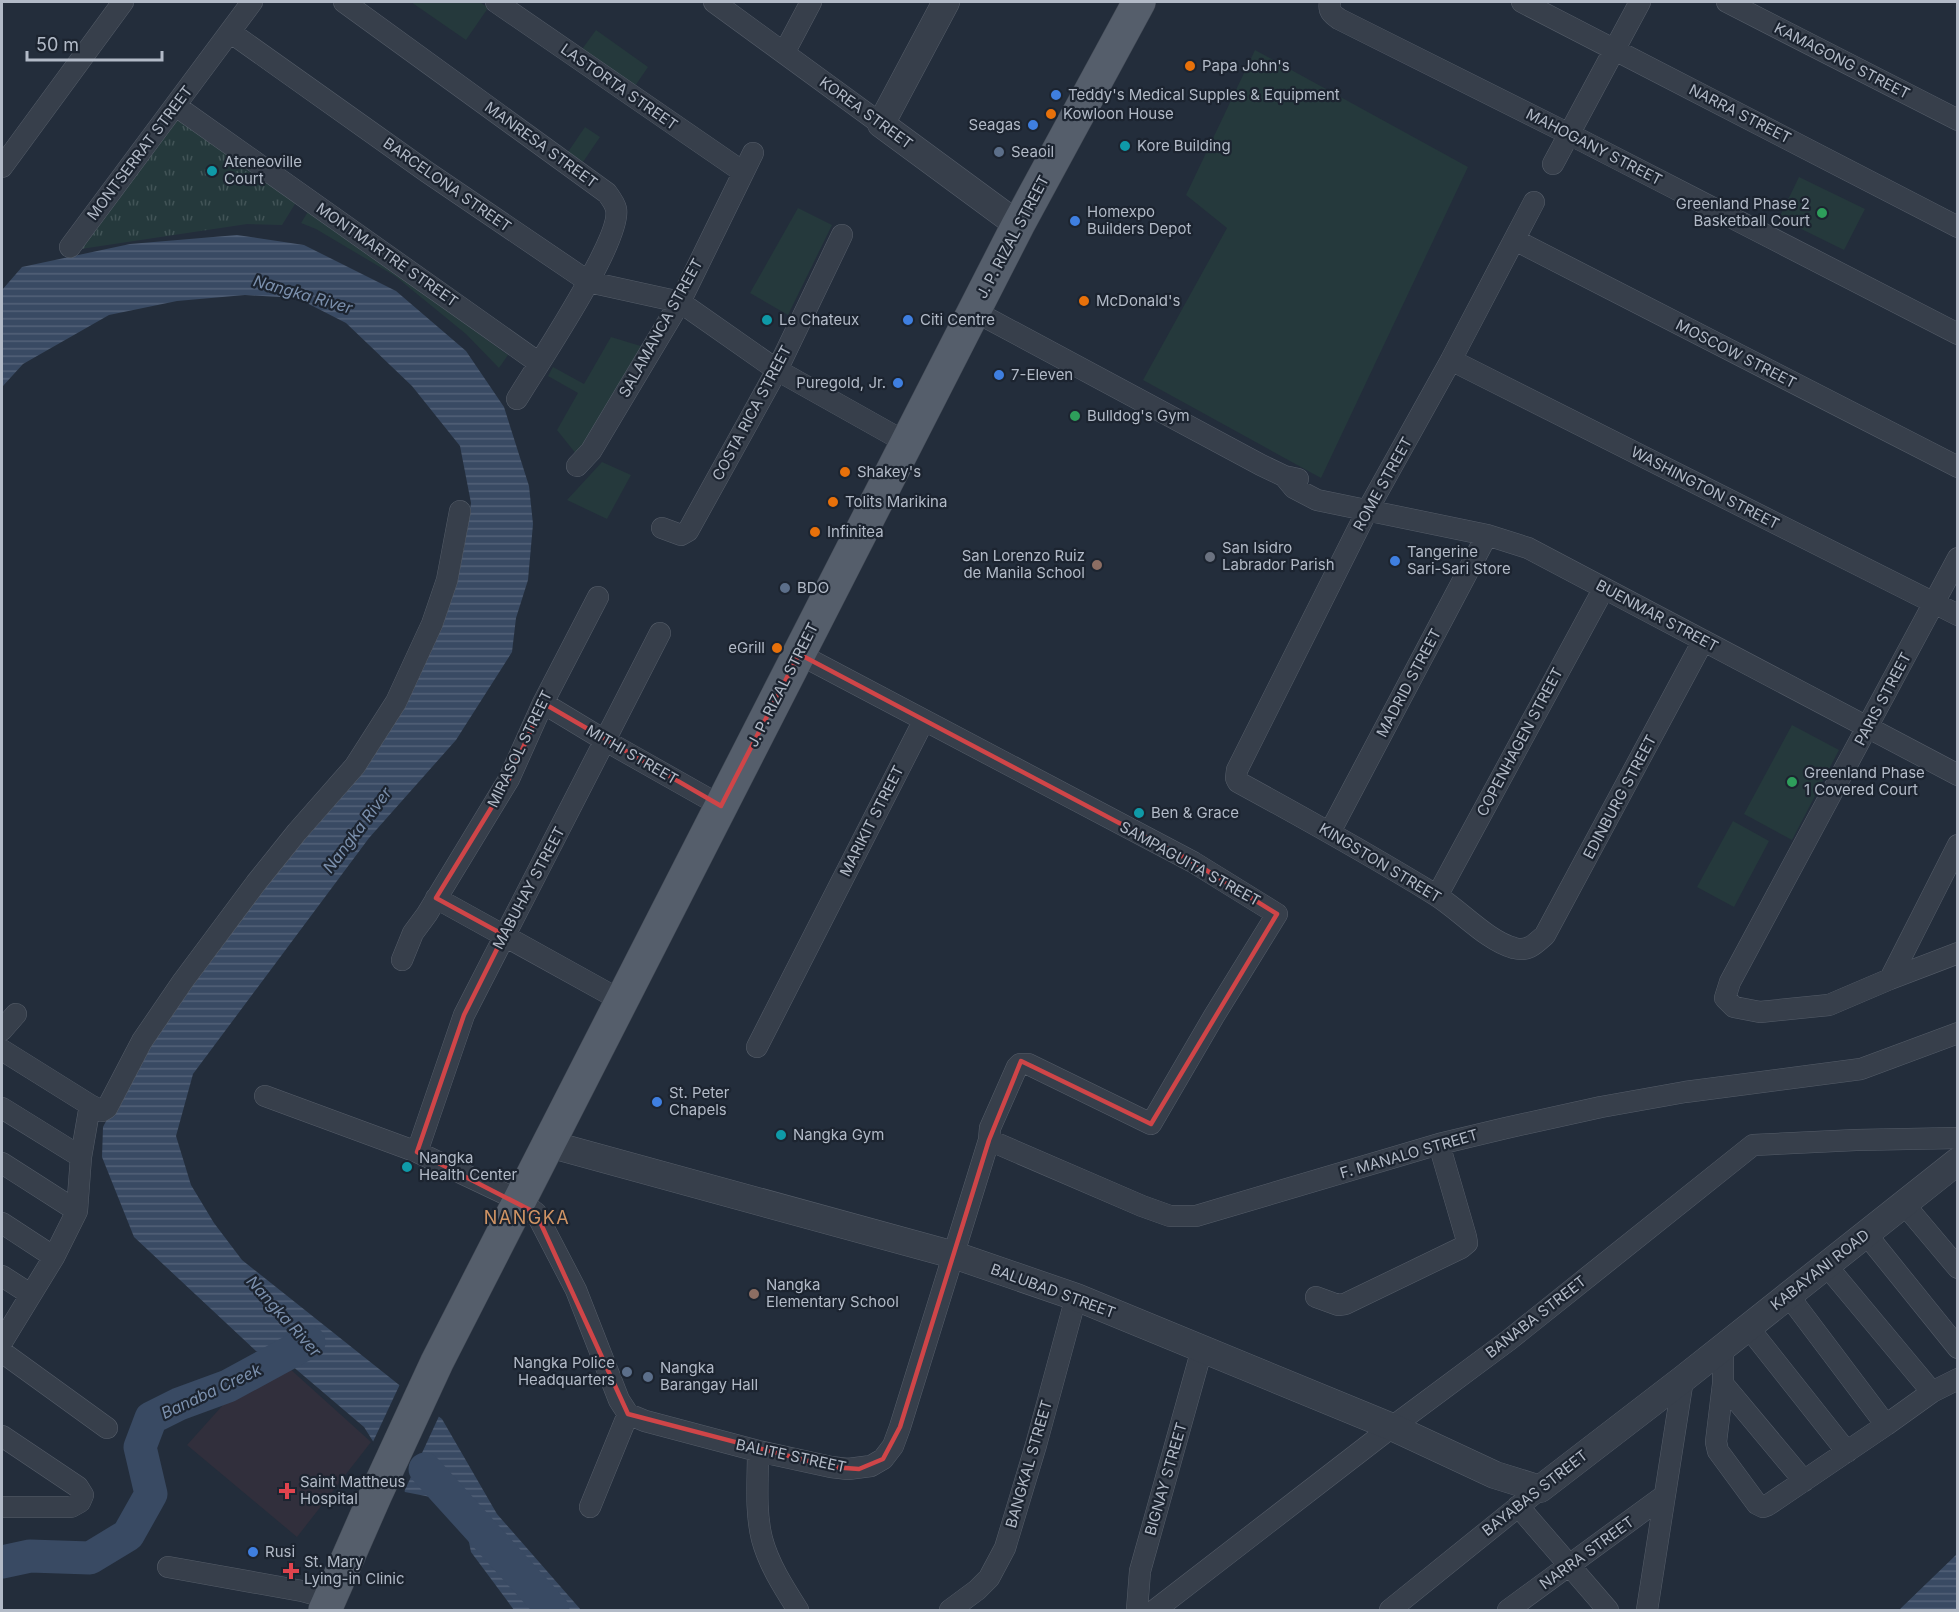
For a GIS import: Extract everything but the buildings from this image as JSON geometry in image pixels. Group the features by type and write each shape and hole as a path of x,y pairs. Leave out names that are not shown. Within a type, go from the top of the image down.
{"main road":[{"name":"J. P. RIZAL STREET","path":"328,1605 433,1371 1018,225 1138,2"}],"street":[{"path":"2,167 123,2"},
{"name":"MONTSERRAT STREET","path":"70,247 252,2"},
{"name":"MANRESA STREET","path":"344,2 607,193 616,210 613,232 589,282 517,399"},
{"name":"LASTORTA STREET","path":"495,2 743,172"},
{"name":"KOREA STREET","path":"714,2 1018,225"},
{"path":"784,53 811,2"},
{"path":"881,124 946,2"},
{"name":"NARRA STREET","path":"1522,2 1958,227"},
{"path":"1553,165 1640,2"},
{"name":"KAMAGONG STREET","path":"1727,2 1958,120"},
{"name":"MAHOGANY STREET","path":"1329,5 1332,14 1338,19 1569,134 1958,334"},
{"name":"BARCELONA STREET","path":"230,32 427,172 589,282 680,302"},
{"name":"MONTMARTRE STREET","path":"176,106 539,363"},
{"name":"SALAMANCA STREET","path":"577,466 591,451 680,302 753,153"},
{"name":"ROME STREET","path":"1237,770 1368,510 1451,360 1534,202"},
{"name":"COSTA RICA STREET","path":"662,528 681,535 688,531 777,370 842,235"},
{"name":"MOSCOW STREET","path":"1515,240 1958,467"},
{"path":"680,302 777,370 907,442"},
{"name":"BUENMAR STREET","path":"974,311 1284,476 1294,488 1317,500 1487,535 1528,548 1958,775"},
{"name":"WASHINGTON STREET","path":"1451,360 1958,615"},
{"path":"2,1050 90,1105 102,1110 111,1103 142,1041 183,981 256,884 363,756 396,702 432,624 447,580 460,511"},
{"name":"MADRID STREET","path":"1330,832 1487,535"},
{"name":"PARIS STREET","path":"1890,979 1829,1005 1760,1012 1734,1007 1725,998 1730,982 1958,558"},
{"name":"COPENHAGEN STREET","path":"1437,896 1604,588"},
{"name":"MIRASOL STREET","path":"402,960 413,933 509,779 543,703 598,597"},
{"name":"MABUHAY STREET","path":"417,1152 464,1015 660,633"},
{"name":"EDINBURG STREET","path":"1530,948 1545,935 1703,641"},
{"path":"799,654 924,720"},
{"name":"MITHI STREET","path":"543,703 721,806"},
{"name":"MARIKIT STREET","path":"757,1047 924,720"},
{"name":"SAMPAGUITA STREET","path":"924,720 1193,862 1277,914 1151,1124 1028,1064 1020,1064 1014,1071 990,1128 988,1140"},
{"name":"KINGSTON STREET","path":"1237,770 1238,782 1330,832 1437,896 1501,943 1516,949 1530,948"},
{"path":"1890,979 1958,845"},
{"path":"436,898 622,1001"},
{"path":"1890,979 1958,953"},
{"path":"2,1030 16,1014"},
{"name":"F. MANALO STREET","path":"988,1140 1170,1216 1196,1216 1439,1144 1601,1107 1685,1092 1861,1069 1958,1033"},
{"path":"265,1096 417,1152 520,1202 529,1207 541,1220 576,1290 619,1400 628,1414 590,1507"},
{"path":"2,1342 54,1257 77,1211 81,1157 90,1105"},
{"path":"2,1108 81,1157"},
{"name":"BANABA STREET","path":"1155,1611 1518,1332 1753,1145 1958,1138"},
{"path":"954,1255 988,1140"},
{"name":"BALUBAD STREET","path":"549,1144 954,1255 1076,1297 1392,1427 1496,1475 1540,1489"},
{"path":"1316,1297 1338,1305 1345,1304 1467,1243 1439,1144"},
{"path":"2,1163 77,1211"},
{"name":"KABAYANI ROAD","path":"1683,1379 1904,1204 1955,1168"},
{"path":"1904,1204 1958,1268"},
{"path":"2,1223 54,1257"},
{"path":"1866,1234 1958,1348"},
{"name":"BALITE STREET","path":"628,1414 645,1421 758,1451 848,1469 871,1466 883,1459 893,1446 954,1255"},
{"path":"1826,1265 1932,1392"},
{"path":"2,1276 30,1294"},
{"path":"1788,1295 1886,1425"},
{"name":"BANGKAL STREET","path":"950,1611 989,1578 1005,1548 1076,1297"},
{"path":"1748,1327 1847,1452"},
{"path":"1723,1347 1723,1383 1716,1429 1718,1451 1757,1504 1763,1507 1932,1392 1958,1379"},
{"name":"BIGNAY STREET","path":"1137,1611 1140,1571 1202,1349"},
{"path":"2,1352 106,1428"},
{"path":"1647,1611 1683,1379"},
{"name":"BAYABAS STREET","path":"1390,1611 1518,1506 1683,1379"},
{"path":"1723,1383 1804,1481"},
{"path":"2,1436 78,1487 83,1495 80,1502 71,1507 2,1508"},
{"path":"758,1451 759,1519 762,1539 771,1563 798,1611"},
{"name":"NARRA STREET","path":"1508,1611 1665,1495"},
{"path":"1518,1506 1608,1611"},
{"path":"168,1567 302,1591 328,1605"}],"highlighted area":[{"path":"799,654 1193,862 1277,914 1151,1124 1021,1061 989,1140 900,1427 883,1459 859,1469 831,1467 628,1414 536,1213 417,1152 464,1015 504,935 436,898 509,779 543,703 721,806"}],"shaded area":[{"name":"Saint Mattheus Hospital","path":"279,1359 371,1442 297,1537 187,1445 259,1365"}],"green space":[{"path":"411,2 480,2 488,8 466,40"},
{"path":"596,30 648,67 633,89 580,52"},
{"path":"1255,50 1468,167 1321,478 1143,380 1227,228 1186,195"},
{"path":"179,117 298,199 282,225 247,224 74,250"},
{"path":"585,127 600,137 583,162 568,152"},
{"name":"Greenland Phase 2 Basketball Court","path":"1799,177 1865,209 1844,250 1779,218"},
{"path":"798,208 832,225 788,315 750,293"},
{"path":"309,210 508,355 499,368 466,334 395,276 316,229 301,223"},
{"path":"611,337 644,347 577,455 557,430 578,393 548,376 553,367 584,384"},
{"path":"602,462 631,475 607,519 567,500"},
{"name":"Greenland Phase 1 Covered Court","path":"1792,725 1839,750 1792,840 1744,814"},
{"path":"1733,821 1769,841 1734,907 1697,887"}],"water":[{"path":"237,235 304,245 396,291 466,351 504,407 529,486 533,524 528,580 516,618 512,652 456,740 369,838 193,1074 176,1136 191,1185 214,1223 242,1260 442,1419 497,1514 581,1610 514,1610 471,1552 461,1503 405,1492 364,1427 284,1359 256,1351 134,1237 102,1157 103,1127 145,1045 344,776 447,591 464,549 471,503 460,446 412,386 346,323 297,298 245,295 177,301 109,315 23,364 2,387 2,290 22,267 130,244"},
{"path":"1957,1554 1957,1610 1899,1610"}],"pier":[{"path":"401,1382 440,1414 403,1494 372,1444"}],"waterway":[{"name":"Banaba Creek","path":"2,1562 30,1556 90,1558 128,1535 151,1494 140,1447 151,1418 179,1404 228,1386 309,1342"},
{"name":"Nangka River","path":"425,1469 553,1610"}],"place":[{"name":"Papa John's","path":"1190,66"},
{"name":"Teddy's Medical Supples & Equipment","path":"1056,95"},
{"name":"Kowloon House","path":"1051,114"},
{"name":"Seagas","path":"1033,125"},
{"name":"Kore Building","path":"1125,146"},
{"name":"Seaoil","path":"999,152"},
{"name":"Ateneoville Court","path":"212,171"},
{"name":"Greenland Phase 2 Basketball Court","path":"1822,213"},
{"name":"Homexpo Builders Depot","path":"1075,221"},
{"name":"McDonald's","path":"1084,301"},
{"name":"Le Chateux","path":"767,320"},
{"name":"Citi Centre","path":"908,320"},
{"name":"7-Eleven","path":"999,375"},
{"name":"Puregold, Jr.","path":"898,383"},
{"name":"Bulldog's Gym","path":"1075,416"},
{"name":"Shakey's","path":"845,472"},
{"name":"Tolits Marikina","path":"833,502"},
{"name":"Infinitea","path":"815,532"},
{"name":"San Isidro Labrador Parish","path":"1210,557"},
{"name":"Tangerine Sari-Sari Store","path":"1395,561"},
{"name":"San Lorenzo Ruiz de Manila School","path":"1097,565"},
{"name":"BDO","path":"785,588"},
{"name":"eGrill","path":"777,648"},
{"name":"Greenland Phase 1 Covered Court","path":"1792,782"},
{"name":"Ben & Grace","path":"1139,813"},
{"name":"St. Peter Chapels","path":"657,1102"},
{"name":"Nangka Gym","path":"781,1135"},
{"name":"Nangka Health Center","path":"407,1167"},
{"name":"Nangka Elementary School","path":"754,1294"},
{"name":"Nangka Police Headquarters","path":"627,1372"},
{"name":"Nangka Barangay Hall","path":"648,1377"},
{"name":"Saint Mattheus Hospital","path":"287,1491"},
{"name":"Rusi","path":"253,1552"},
{"name":"St. Mary Lying-in Clinic","path":"291,1571"}],"district":[{"name":"NANGKA","path":"527,1218"}]}
